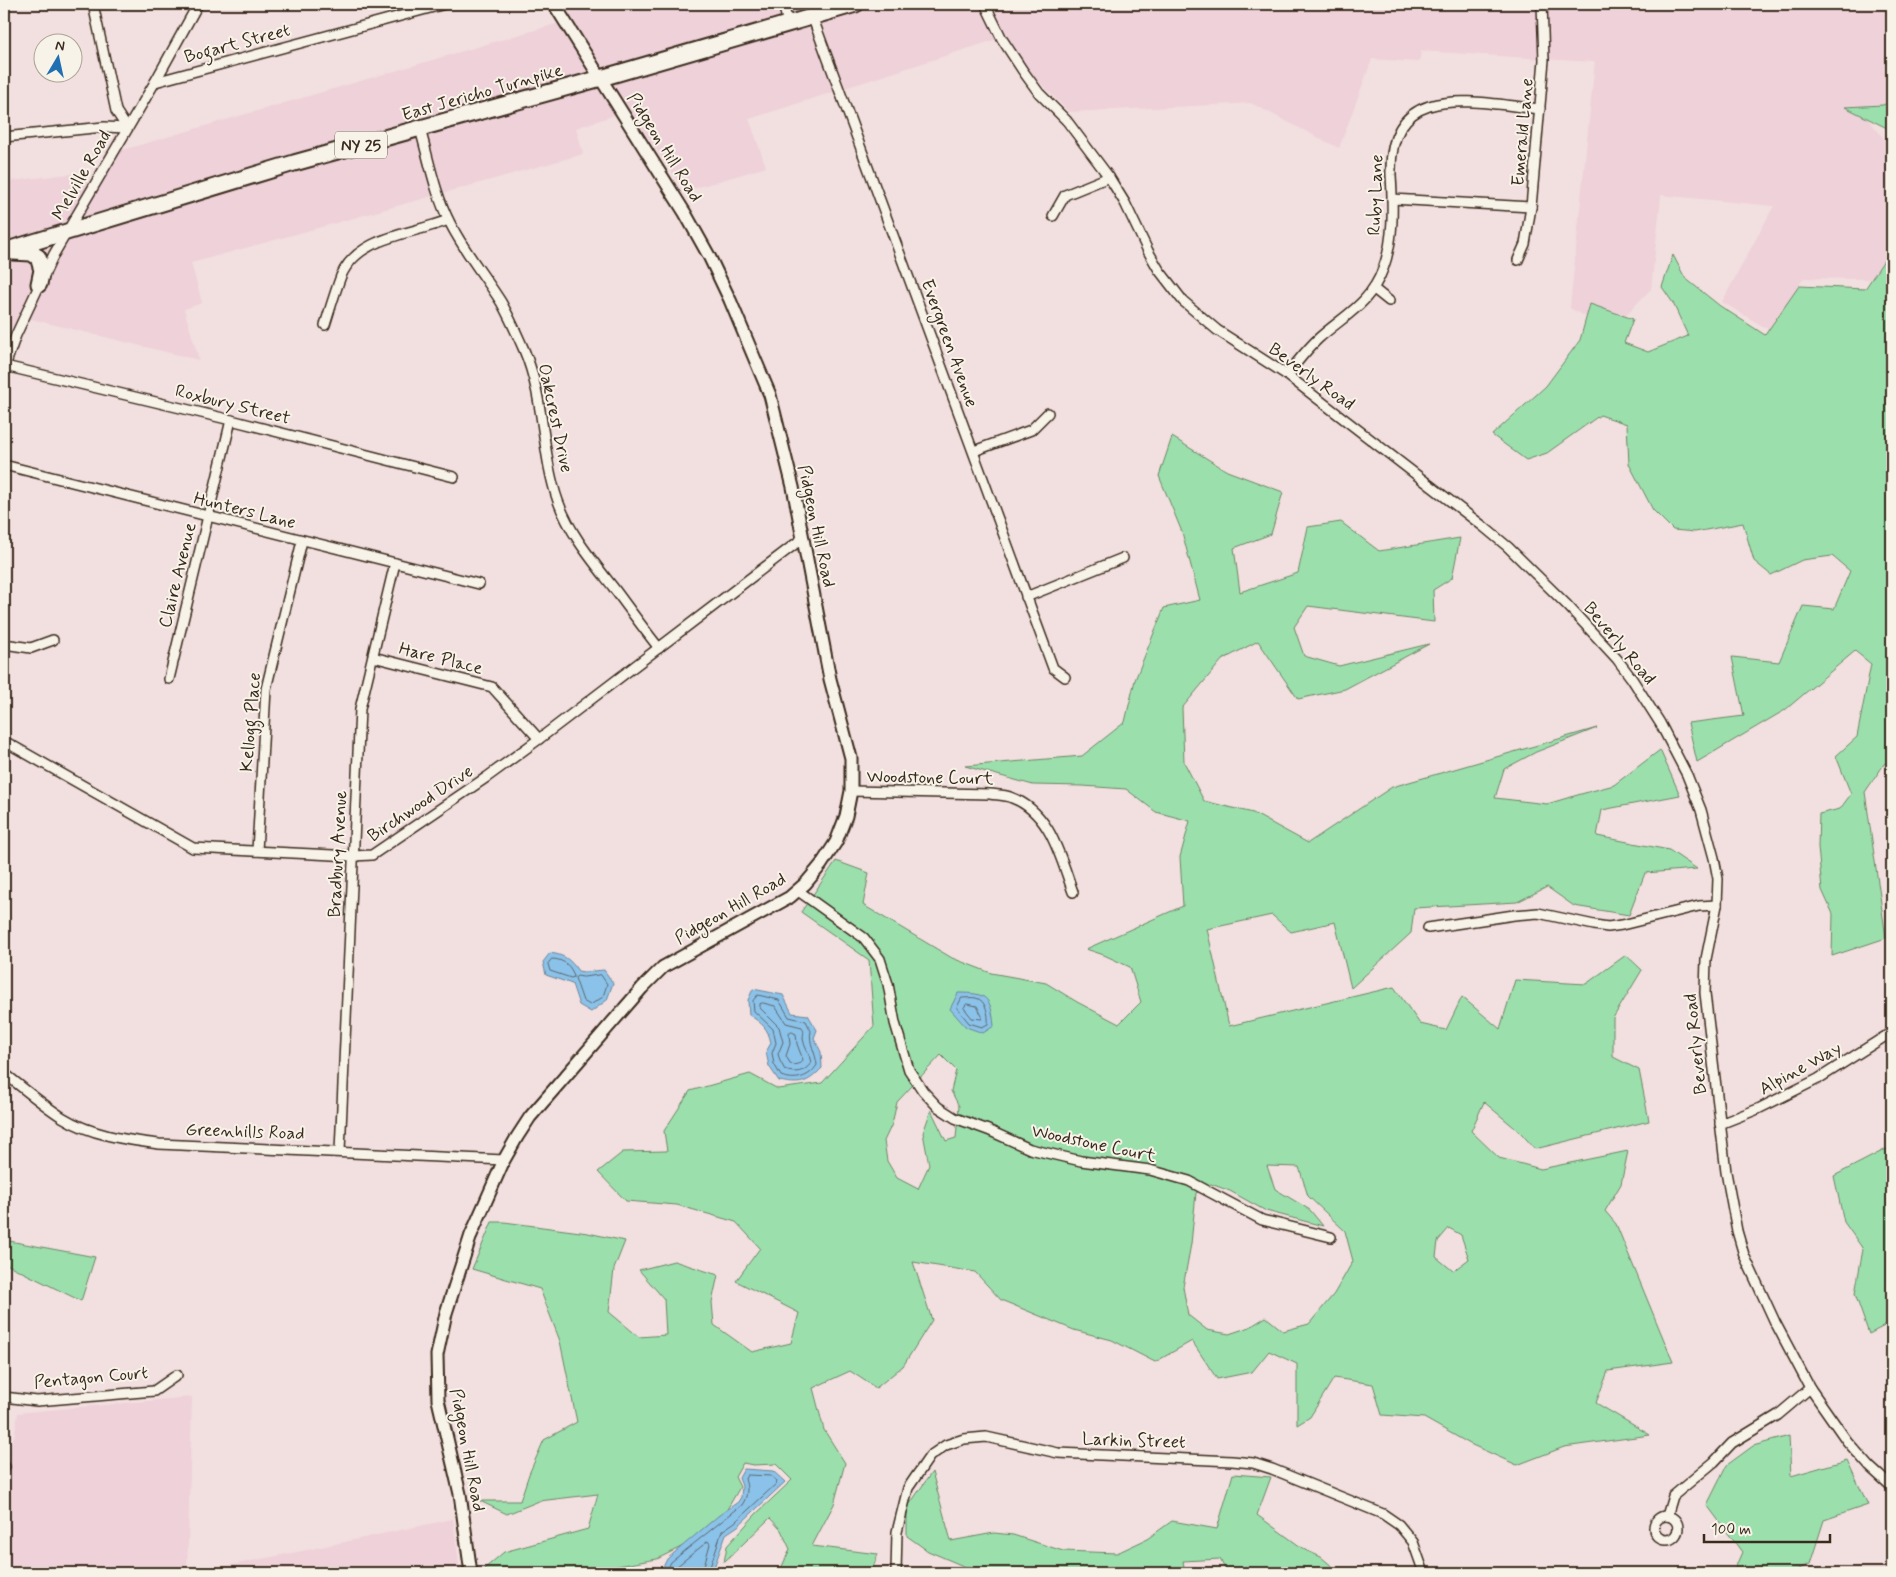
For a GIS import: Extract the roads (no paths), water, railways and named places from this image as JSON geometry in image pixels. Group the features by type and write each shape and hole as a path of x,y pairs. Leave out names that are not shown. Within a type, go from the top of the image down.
{"main road":[{"name":"East Jericho Turnpike","path":"4,251 277,168 601,78 856,4"},
{"path":"4,251 23,252 38,257 42,270 39,284"}],"street":[{"path":"92,4 116,111 127,128"},
{"name":"Melville Road","path":"4,368 16,335 54,254 198,4"},
{"name":"Bogart Street","path":"154,82 444,4"},
{"name":"Pidgeon Hill Road","path":"471,1573 460,1494 438,1400 437,1355 446,1313 463,1256 504,1160 530,1118 642,988 663,967 790,896 821,866 836,842 846,816 851,792 851,758 830,679 793,487 770,395 730,300 709,256 685,213 554,4"},
{"path":"783,4 788,23"},
{"name":"Beverly Road","path":"985,4 1002,39 1023,71 1067,121 1109,177 1125,203 1159,270 1183,301 1216,330 1287,375 1508,547 1577,615 1617,659 1660,723 1698,802 1718,879 1717,905 1706,959 1706,1008 1720,1124 1737,1231 1744,1255 1810,1388 1847,1441 1870,1467 1892,1486"},
{"name":"Emerald Lane","path":"1518,260 1525,244 1531,207 1544,60 1542,4"},
{"name":"Evergreen Avenue","path":"812,16 1053,668 1066,676"},
{"name":"Ruby Lane","path":"1287,375 1320,337 1350,314 1374,289 1383,269 1388,249 1392,199 1392,151 1396,135 1406,119 1419,110 1434,104 1452,101 1540,109"},
{"path":"4,137 104,126 127,128"},
{"name":"Oakcrest Drive","path":"420,129 448,220 461,244 501,302 525,354 540,403 552,479 558,501 568,525 581,547 659,648"},
{"path":"1052,216 1065,195 1109,177"},
{"path":"1392,199 1531,207"},
{"path":"325,325 342,275 356,256 384,239 448,220"},
{"path":"1374,289 1389,301"},
{"name":"Roxbury Street","path":"4,368 231,420 454,476"},
{"path":"974,451 1031,430 1048,414"},
{"name":"Claire Avenue","path":"169,679 231,420"},
{"name":"Hunters Lane","path":"4,466 479,584"},
{"name":"Birchwood Drive","path":"4,741 193,848 353,856 372,855 487,777 539,739 803,538"},
{"name":"Kellogg Place","path":"257,851 266,690 302,540"},
{"path":"1026,597 1123,558"},
{"name":"Bradbury Avenue","path":"340,1151 360,709 396,563"},
{"path":"4,644 32,648 54,640"},
{"name":"Hare Place","path":"373,657 492,687 539,739"},
{"name":"Woodstone Court","path":"851,792 990,794 1009,796 1031,810 1046,826 1056,844 1073,892"},
{"name":"Woodstone Court","path":"797,890 864,938 880,959 888,984 894,1023 909,1070 923,1091 938,1107 950,1115 1030,1149 1081,1161 1150,1170 1189,1181 1262,1220 1331,1237"},
{"path":"1428,928 1538,913 1594,925 1622,926 1699,906 1717,905"},
{"name":"Alpine Way","path":"1720,1124 1758,1109 1818,1080 1892,1032"},
{"name":"Greenhills Road","path":"4,1072 64,1118 105,1135 128,1140 159,1144 504,1160"},
{"name":"Pentagon Court","path":"4,1397 37,1401 154,1391 177,1375"},
{"path":"1667,1516 1673,1496 1714,1462 1732,1443 1778,1415 1810,1388"},
{"name":"Larkin Street","path":"896,1573 897,1532 908,1488 930,1456 946,1445 964,1439 986,1437 1058,1453 1253,1463 1383,1514 1399,1526 1413,1542 1424,1573"}],"water":[{"path":"550,953 566,958 578,971 604,970 613,983 607,1000 591,1012 579,1005 572,984 546,975 543,962"},
{"path":"753,989 783,995 792,1013 808,1015 817,1030 814,1038 821,1052 822,1068 812,1077 798,1083 779,1081 769,1066 766,1052 771,1043 768,1033 761,1023 749,1015 748,1000"},
{"path":"958,993 975,994 985,998 991,1008 994,1026 983,1033 966,1027 950,1009"},
{"path":"744,1469 773,1471 785,1482 738,1526 726,1534 712,1573 664,1573 664,1565 667,1559 718,1516 738,1502 741,1497 742,1486 739,1478"}]}
